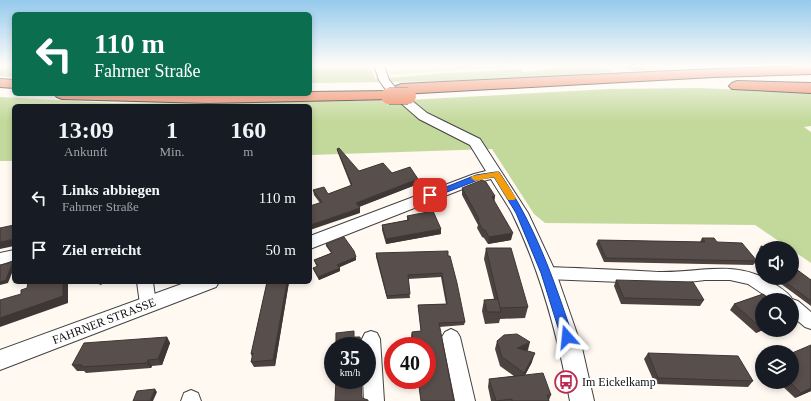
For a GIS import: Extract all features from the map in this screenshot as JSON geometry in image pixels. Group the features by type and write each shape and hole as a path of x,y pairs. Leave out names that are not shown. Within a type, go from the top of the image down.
{"highway":[{"path":"312,91 395,93 471,84"},
{"path":"446,87 509,84"},
{"path":"312,95 628,84"},
{"path":"670,84 811,88"},
{"path":"0,90 12,91"},
{"path":"135,96 208,98 283,96"}],"street":[{"path":"387,84 395,93 423,116 475,142 520,213 546,273 571,348 582,401"},
{"path":"312,242 479,176 496,174"},
{"path":"0,259 12,256"},
{"path":"546,273 582,273 622,277 675,278 707,273 742,276 756,280 775,293"},
{"path":"145,284 148,304"},
{"name":"FAHRNER STRASSE","path":"0,360 203,284"},
{"path":"799,312 811,322"},
{"path":"451,337 465,401"},
{"path":"373,389 374,401"}],"green space":[{"path":"699,88 811,93 811,126 804,127 811,132 811,263 799,255 799,241 779,241 755,225 545,223 534,214 492,149 312,155 312,104 12,104 12,161 0,161 0,97 114,103 408,100 609,89"}],"building":[{"path":"339,148 359,171 383,163 392,173 410,167 418,179 356,203 360,208 312,224 312,205 322,202 313,190 324,187 328,194 352,185 337,149"},
{"path":"482,180 486,182 495,196 492,197 513,233 489,237 485,230 483,230 478,221 479,219 462,188"},
{"path":"433,211 441,229 386,239 382,225 409,220 407,216"},
{"path":"12,225 12,239 0,242 0,228"},
{"path":"344,237 354,251 356,257 337,265 340,268 318,277 313,268 318,266 314,260 332,253 326,244"},
{"path":"702,238 714,238 717,242 742,243 755,259 755,261 606,258 598,240 705,242"},
{"path":"486,248 511,248 528,307 500,308"},
{"path":"448,251 448,256 450,256 457,283 465,322 439,323 454,401 421,401 419,389 436,389 436,337 412,337 412,332 421,331 418,305 447,304 442,273 408,275 410,294 387,296 376,253"},
{"path":"12,262 6,280 0,282 0,265"},
{"path":"799,271 811,280 811,301 789,285 799,285"},
{"path":"616,280 693,282 704,300 624,298"},
{"path":"28,284 63,284 63,296 0,318 0,300 21,294 21,290 27,288"},
{"path":"267,284 287,284 273,360 251,362 253,353 251,354"},
{"path":"755,297 755,323 734,304"},
{"path":"498,299 501,312 487,312 484,300"},
{"path":"354,331 354,337 336,337 336,333"},
{"path":"517,334 530,342 517,348 535,353 524,373 502,357 497,341 504,335"},
{"path":"167,337 158,359 148,360 147,363 81,367 82,365 72,365 84,343"},
{"path":"811,345 811,388 801,393 797,389 799,389 799,350"},
{"path":"648,353 738,356 753,381 658,378"},
{"path":"543,373 551,395 547,395 549,401 512,401 512,399 496,401 489,379"},
{"path":"155,389 150,401 133,401 137,391"},
{"path":"336,389 362,389 362,398 368,400 368,401 335,401"}],"slow traffic":[{"path":"475,178 479,176 496,174 511,198"}],"place":[{"name":"Im Eickelkamp","path":"566,382"}],"route":[{"path":"430,195 479,176 496,174 520,213 546,273 567,337"}]}
